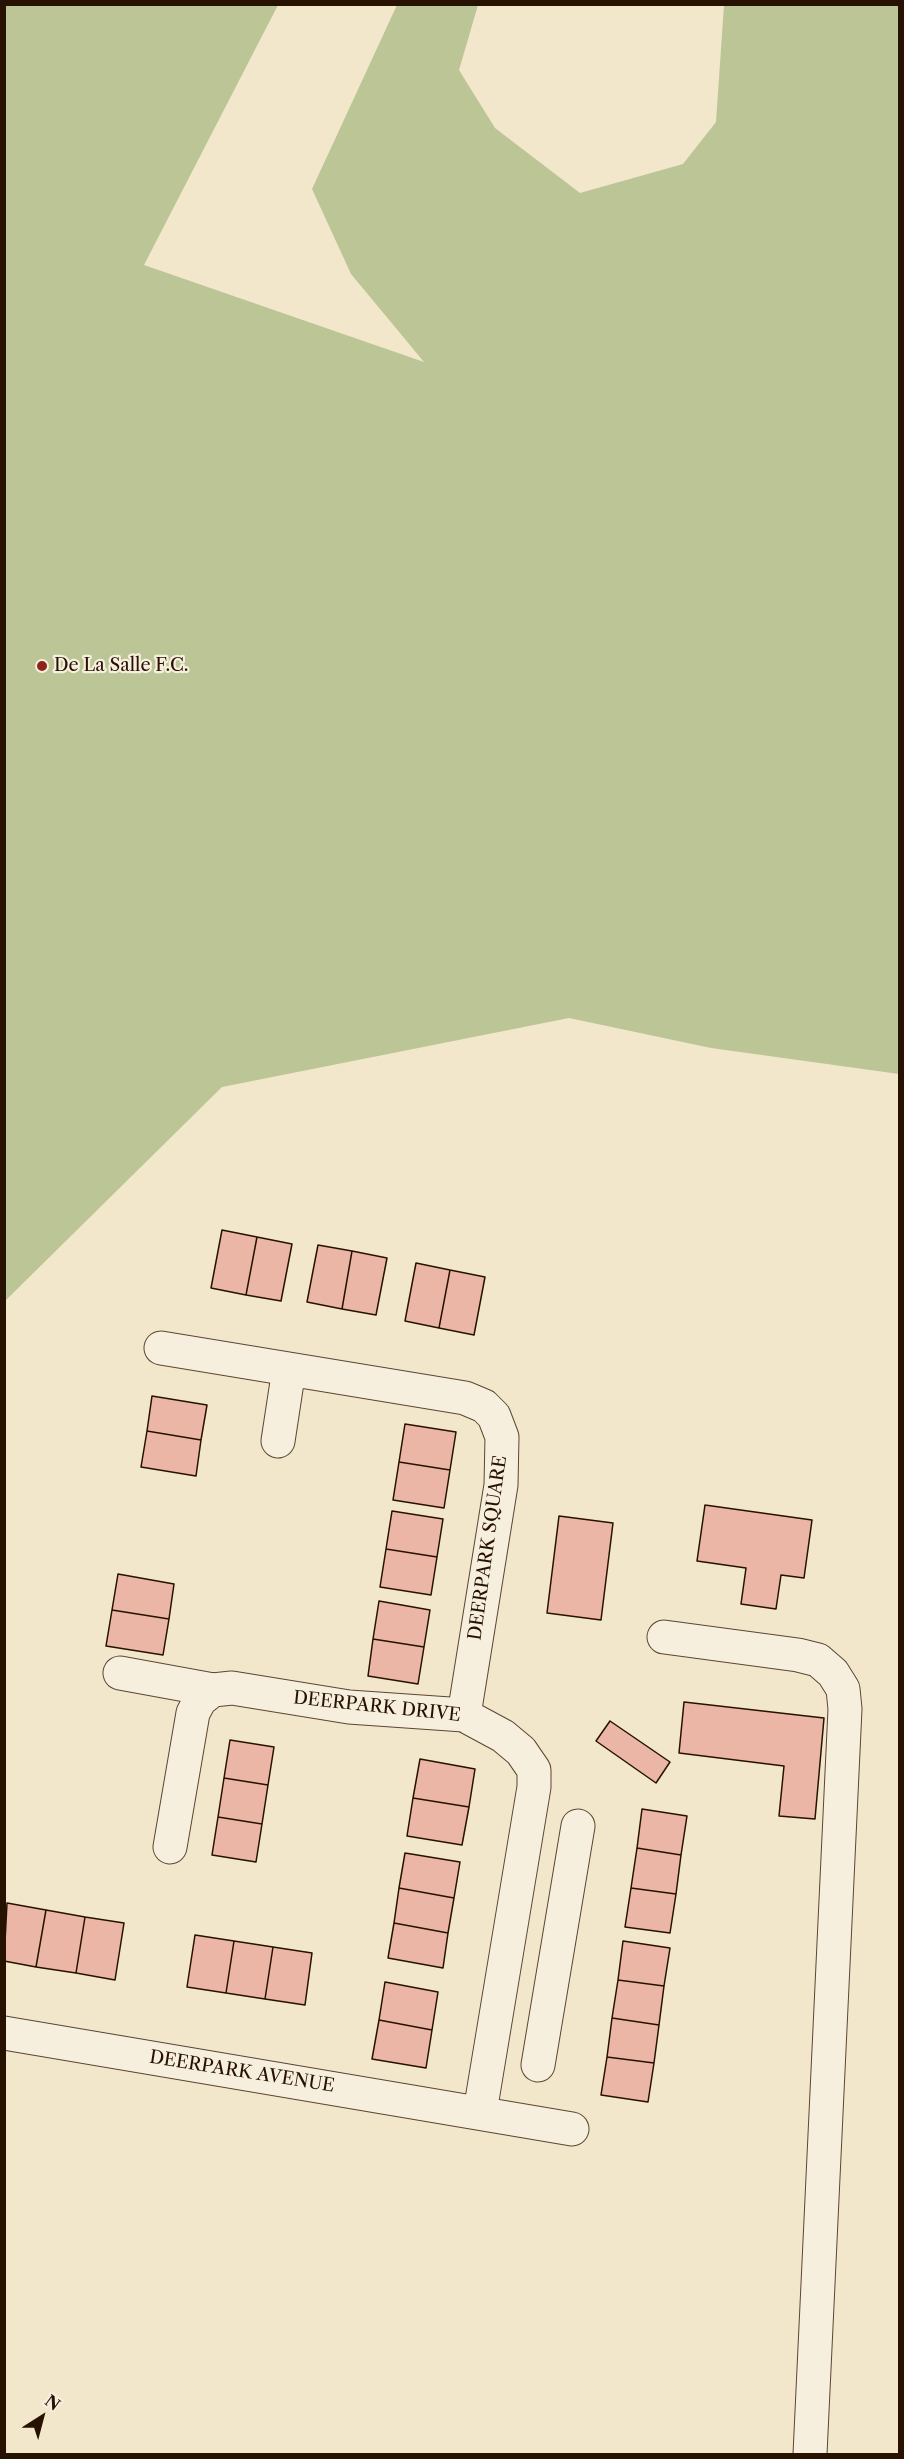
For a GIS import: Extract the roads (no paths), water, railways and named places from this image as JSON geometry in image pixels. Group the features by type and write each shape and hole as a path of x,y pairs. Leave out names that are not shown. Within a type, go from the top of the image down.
{"street":[{"name":"DEERPARK SQUARE","path":"161,1348 465,1398 484,1406 494,1416 502,1437 501,1485 464,1714"},
{"path":"278,1442 289,1369"},
{"path":"664,1637 818,1660 833,1673 843,1689 846,1708 810,2454"},
{"name":"DEERPARK DRIVE","path":"120,1673 213,1690 232,1688 348,1707 464,1714 504,1736 521,1751 534,1770 534,1787 480,2112"},
{"path":"170,1846 193,1713 200,1700 213,1690"},
{"path":"538,2065 578,1826"},
{"path":"516,1899 564,1908"},
{"name":"DEERPARK AVENUE","path":"4,2033 572,2129"}],"place":[{"name":"De La Salle F.C.","path":"42,666"}]}
